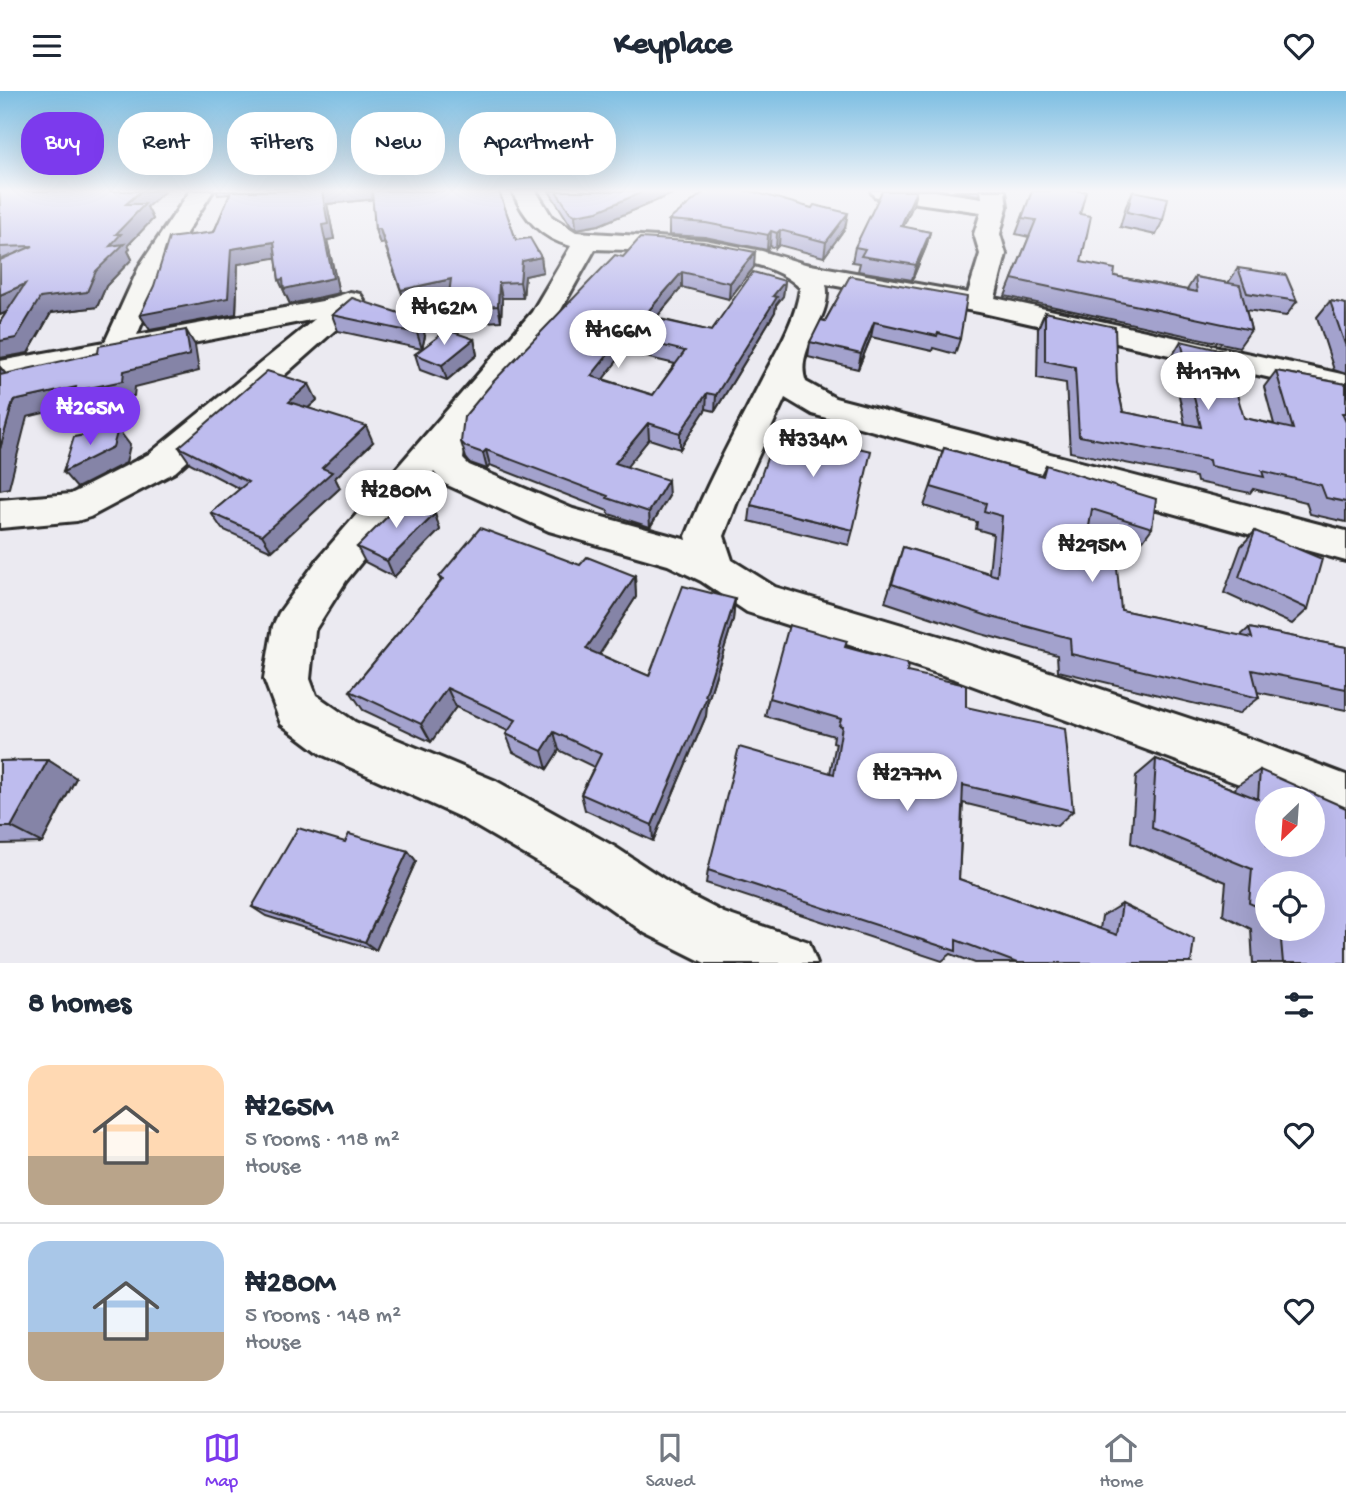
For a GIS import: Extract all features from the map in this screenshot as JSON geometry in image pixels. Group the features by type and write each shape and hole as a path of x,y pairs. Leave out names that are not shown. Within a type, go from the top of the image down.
{"street":[{"path":"117,348 153,265 175,232"},
{"path":"556,232 564,236 587,240 627,240 714,248 776,262 799,271 979,303 1346,385"},
{"path":"979,303 993,254 988,232"},
{"path":"587,240 544,316 332,570 294,626 287,679 298,709 338,738 478,799 596,866 665,913 714,951 788,963"},
{"path":"715,570 705,536 723,492 815,300 814,286 799,271"},
{"path":"0,371 328,308 350,300 347,307 162,463 77,507 0,514"},
{"path":"789,356 790,384 799,393 824,406 1346,546"},
{"path":"449,433 444,462 456,474 563,521 680,553 715,570 762,600 968,664 1248,762 1346,800"}],"building":[{"path":"0,232 118,232 116,234 121,234 110,246 124,244 96,271 87,292 40,298 16,338 0,341 0,322 25,284 0,295 0,260 33,246 0,247"},
{"path":"214,232 323,232 333,278 284,289 283,279 279,280 274,242 231,249 228,298 140,315 154,286 169,238"},
{"path":"381,232 513,232 516,240 530,238 541,257 522,261 520,282 499,283 498,306 447,309 451,279 401,290"},
{"path":"751,232 770,232 768,235"},
{"path":"786,232 834,232 826,242"},
{"path":"862,232 930,232 916,265 861,256 865,249 855,247"},
{"path":"1031,232 1088,232 1081,262 1115,269 1114,276 1197,292 1195,277 1240,285 1251,330 1012,279"},
{"path":"640,238 703,242 755,252 730,283 682,272 644,316 711,331 753,272 785,281 773,296 777,297 716,395 707,393 680,433 648,423 615,463 668,480 649,512 486,450 483,453 466,447 461,442 464,417 493,382 615,255 623,257","holes":["623,336 685,351 653,395 591,376"]},
{"path":"1238,268 1286,275 1297,301 1247,293"},
{"path":"850,276 967,297 960,339 874,322 861,354 810,342"},
{"path":"352,298 421,320 417,333 332,315"},
{"path":"1330,301 1346,304 1346,347"},
{"path":"1045,312 1115,327 1117,383 1123,412 1201,427 1181,341 1224,351 1244,418 1293,429 1276,371 1346,384 1346,413 1342,413 1346,422 1346,502 1326,498 1321,485 1262,471 1264,477 1210,466 1209,460 1079,436 1075,367 1045,361"},
{"path":"186,330 190,355 124,371 123,381 75,391 76,387 13,401 0,449 0,375 98,353 99,346"},
{"path":"447,330 474,339 442,365 415,354"},
{"path":"267,371 309,384 289,402 366,426 322,468 332,472 262,535 211,513 248,482 179,447"},
{"path":"118,429 113,447 63,472 74,437"},
{"path":"777,429 871,451 853,530 751,505"},
{"path":"944,448 1043,476 1046,465 1156,499 1152,528 1092,509 1083,561 1117,568 1121,610 1252,638 1249,628 1346,647 1346,689 1252,670 1259,698 1071,654 1070,638 988,616 892,584 903,547 997,576 1002,516 984,511 986,503 931,487"},
{"path":"404,500 435,514 387,561 357,547"},
{"path":"480,528 580,565 587,557 635,576 586,649 649,676 683,586 735,599 705,696 707,697 652,825 581,794 601,754 554,732 542,751 506,734 516,720 447,688 421,724 350,691 443,579 439,577"},
{"path":"1255,531 1322,559 1308,609 1239,577"},
{"path":"789,625 847,641 845,647 908,664 907,672 966,685 966,707 1065,729 1073,811 963,785 959,879 1117,935 1122,904 1194,939 1191,963 1017,963 956,940 956,951 708,870 739,747 834,774 841,719 769,698"},
{"path":"1156,759 1255,798 1255,857 1325,857 1325,799 1346,808 1346,963 1283,963 1281,941 1325,941 1325,871 1255,871 1255,906 1249,903 1252,869 1152,828"},
{"path":"48,760 11,827 0,827 0,761"},
{"path":"1260,770 1298,787 1259,787"},
{"path":"298,828 345,842 349,834 408,851 365,942 252,907"}]}
